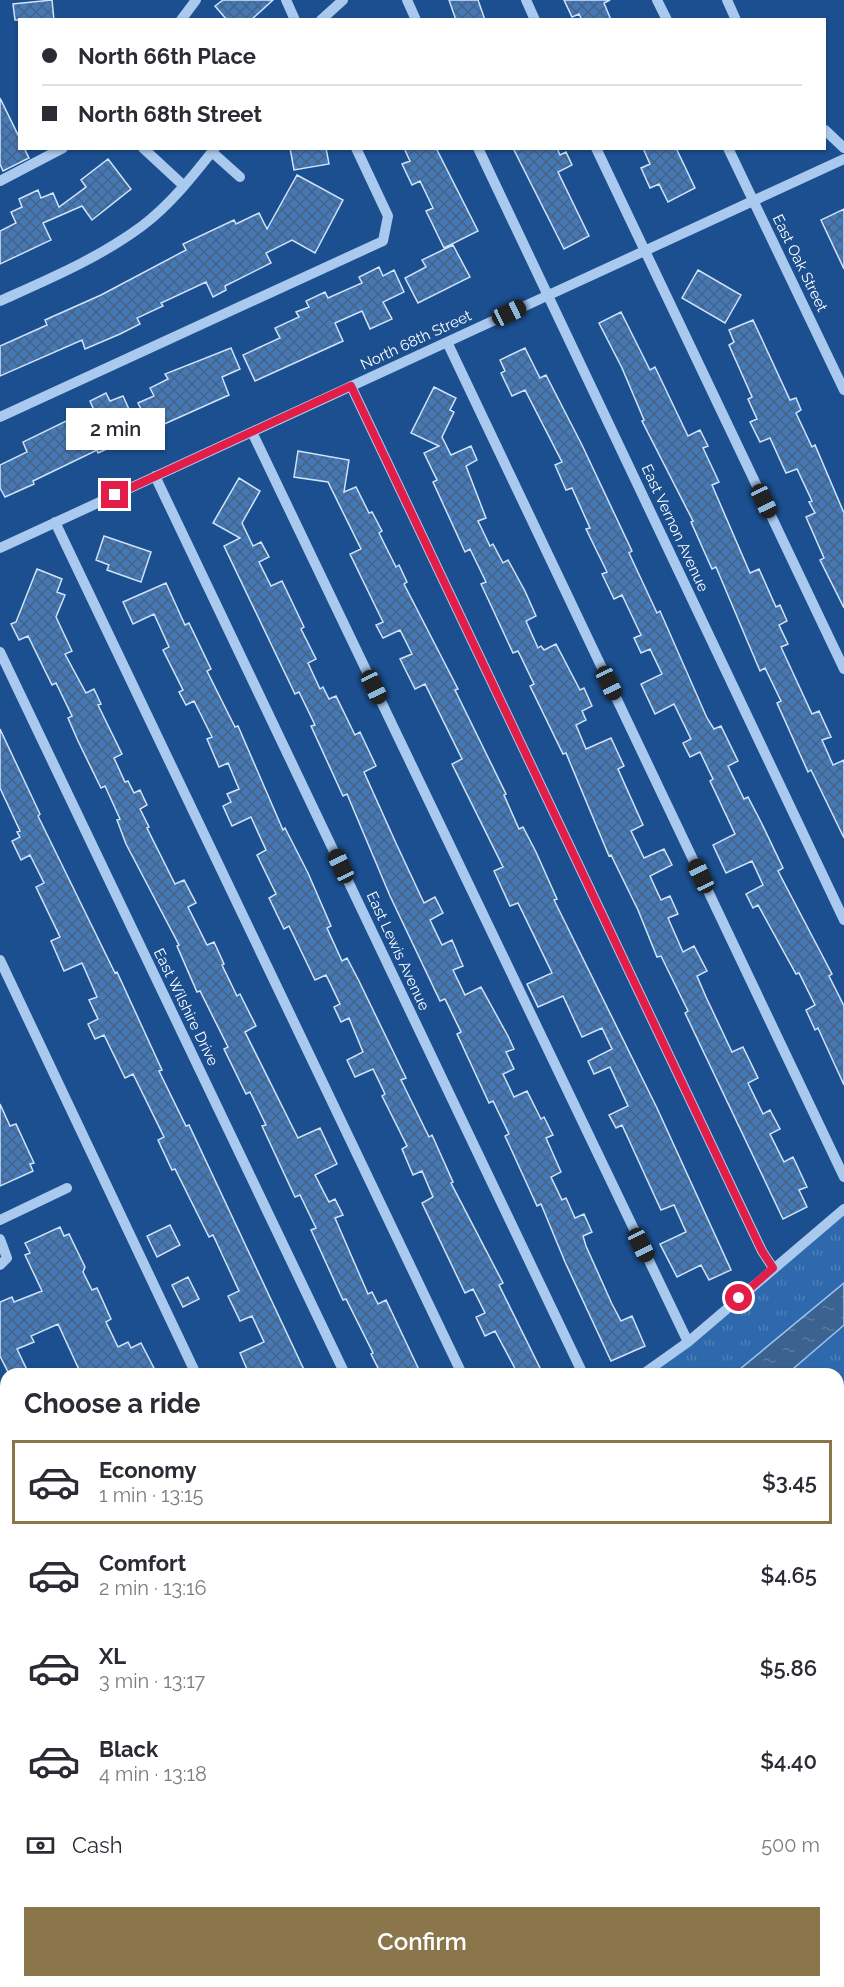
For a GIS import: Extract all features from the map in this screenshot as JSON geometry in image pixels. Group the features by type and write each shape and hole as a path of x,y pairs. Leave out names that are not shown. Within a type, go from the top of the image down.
{"street":[{"path":"182,18 196,0"},
{"path":"286,0 294,18"},
{"path":"323,18 342,0"},
{"path":"407,0 415,18"},
{"path":"526,0 534,18"},
{"path":"657,0 665,18"},
{"path":"727,0 735,18"},
{"path":"826,130 844,148"},
{"path":"0,181 59,150"},
{"path":"145,150 184,186"},
{"path":"0,301 75,267 117,243 150,219 184,186 213,150 240,177"},
{"path":"0,417 383,241 388,216 357,150"},
{"name":"East Vernon Avenue","path":"479,150 844,920"},
{"path":"597,150 844,669"},
{"name":"East Oak Street","path":"729,150 844,390"},
{"name":"North 68th Street","path":"0,548 844,159"},
{"path":"447,342 844,1177"},
{"path":"351,386 762,1251 773,1268"},
{"path":"252,432 688,1342"},
{"name":"East Lewis Avenue","path":"155,476 580,1368"},
{"path":"55,522 459,1368"},
{"name":"East Wilshire Drive","path":"0,652 342,1368"},
{"path":"0,960 193,1368"},
{"path":"0,1220 67,1188"},
{"path":"651,1368 688,1342 844,1209"},
{"path":"0,1239 7,1258 0,1265"}],"green space":[{"path":"844,1209 844,1368 650,1368"}],"water":[{"path":"844,1283 844,1325 794,1368 741,1368"}],"building":[{"path":"52,0 54,18 18,18 15,20 13,4"},
{"path":"223,0 273,0 253,18 225,18 215,6"},
{"path":"449,0 478,0 484,18 455,18"},
{"path":"564,0 610,0 604,3 610,18 581,18 579,14 572,17"},
{"path":"0,98 18,135 18,150 25,150 29,158 3,171 0,164"},
{"path":"290,150 326,150 329,164 294,170"},
{"path":"405,150 437,150 478,231 444,248 426,211 433,208 420,181 412,185 402,164 410,161"},
{"path":"514,150 558,150 560,155 566,152 572,165 558,172 589,236 564,249"},
{"path":"644,150 677,150 695,188 668,202 659,184 650,188 641,168 650,164"},
{"path":"108,159 131,189 92,220 82,206 43,223 51,240 0,264 0,231 16,223 11,212 22,207 19,199 38,190 41,198 53,193 59,207 86,187 81,180"},
{"path":"297,175 343,200 315,253 292,240 266,253 271,263 225,286 226,290 213,297 206,282 161,303 163,306 137,318 140,324 120,334 85,349 82,340 0,376 0,346 47,325 45,320 101,295 186,250 183,244 234,220 236,224 259,213 267,229"},
{"path":"844,209 844,269 821,220"},
{"path":"453,245 470,277 418,303 405,278 426,267 422,260"},
{"path":"379,267 383,276 394,270 404,292 383,302 392,319 370,329 362,311 335,323 343,341 255,381 243,355 280,338 275,328 299,317 296,312 309,307 306,301 325,292 328,298 362,283 359,277"},
{"path":"698,270 741,295 725,323 682,298"},
{"path":"621,312 650,370 655,367 688,436 700,430 708,446 703,448 719,482 712,485 750,573 759,569 776,607 780,605 787,621 779,625 788,644 781,647 812,714 819,711 831,737 822,740 833,765 844,760 844,838 811,770 808,772 777,703 781,701 765,668 760,671 716,567 712,569 691,522 693,521 642,421 644,420 622,368 599,323"},
{"path":"753,320 790,400 796,398 801,410 796,413 812,447 815,445 844,513 844,608 820,560 824,558 806,517 815,513 809,502 812,501 797,469 786,473 770,438 760,442 750,422 757,419 748,399 752,397 729,345 734,342 729,330"},
{"path":"231,348 240,369 222,377 229,395 151,430 138,403 154,396 150,388 168,379 165,374"},
{"path":"525,348 540,378 546,375 582,445 632,551 629,553 657,613 660,611 707,718 714,729 721,726 738,761 728,766 744,799 748,797 761,822 783,868 778,871 832,974 829,976 844,1006 844,1085 818,1028 815,1030 806,1010 815,1005 799,973 796,974 758,905 753,908 746,894 763,885 752,861 726,873 713,845 735,834 710,781 713,779 700,752 690,757 683,743 691,739 674,704 655,714 641,684 662,674 650,649 641,653 634,638 641,635 622,595 614,599 602,574 607,572 586,529 590,528 572,488 566,490 555,465 562,462 525,390 512,396 501,373 505,371 500,360"},
{"path":"434,387 456,398 450,410 454,412 442,437 451,455 471,446 477,460 466,466 486,518 478,521 490,546 493,544 503,563 508,560 525,591 536,616 526,621 538,648 541,646 544,650 556,644 580,690 584,688 592,706 582,711 586,720 576,725 586,749 611,738 624,766 618,769 643,825 631,831 644,858 664,849 672,865 650,876 661,900 670,896 678,914 668,918 683,952 694,946 707,971 697,976 732,1052 743,1047 758,1078 748,1083 763,1114 770,1110 780,1129 770,1134 784,1162 793,1157 807,1187 799,1190 807,1207 783,1219 685,1013 688,1011 661,956 657,957 638,910 611,855 609,856 566,753 563,754 530,686 534,684 518,651 513,653 481,584 486,582 470,549 465,552 433,482 437,480 424,453 439,446 411,433"},
{"path":"106,393 110,401 123,396 133,418 113,427 120,443 98,453 97,450 5,497 0,488 0,465 27,452 23,442 93,408 90,401"},
{"path":"298,451 349,460 344,492 356,487 369,513 372,512 382,531 379,533 396,567 399,565 407,582 404,584 458,689 455,690 506,794 504,795 519,829 523,827 536,852 557,899 554,900 657,1108 731,1270 709,1280 701,1265 677,1277 660,1244 686,1232 674,1205 661,1210 622,1125 616,1128 609,1115 628,1106 610,1067 594,1074 588,1061 612,1049 602,1028 582,1037 563,996 538,1007 527,984 552,973 518,903 510,906 494,871 503,867 452,764 462,759 425,684 415,689 400,659 412,654 400,630 383,638 376,625 383,622 350,554 361,549 328,482 294,477"},
{"path":"239,478 260,491 242,523 253,546 261,542 269,557 259,562 271,586 282,581 316,659 308,663 320,689 323,687 329,699 336,696 355,735 360,732 376,766 364,772 395,841 424,903 435,897 443,913 430,920 442,945 452,940 463,966 453,970 465,995 481,987 508,1036 514,1049 506,1052 514,1069 503,1074 514,1097 527,1091 541,1119 544,1117 553,1135 546,1138 561,1172 551,1177 562,1200 566,1198 575,1218 584,1214 592,1232 583,1236 586,1246 612,1304 621,1321 632,1316 645,1346 611,1361 541,1204 537,1206 505,1136 509,1134 493,1101 489,1103 457,1034 461,1032 445,999 440,1001 390,896 347,794 343,796 311,726 315,725 299,692 295,694 224,546 240,538 213,523"},
{"path":"104,536 151,552 141,582 107,570 109,565 96,560"},
{"path":"37,569 62,579 57,592 65,595 56,617 72,651 65,654 86,693 94,689 101,704 98,705 122,754 114,758 125,782 128,781 134,793 140,790 147,805 140,809 149,827 147,828 175,884 184,880 196,903 188,907 207,945 214,942 237,996 240,994 256,1026 245,1032 298,1138 320,1128 337,1164 315,1175 329,1202 335,1199 343,1215 335,1218 368,1294 372,1292 378,1304 386,1300 418,1368 378,1368 371,1354 373,1353 346,1299 343,1300 311,1230 316,1228 300,1195 295,1197 262,1126 266,1125 250,1092 246,1094 224,1049 228,1047 200,991 197,992 177,946 179,945 126,844 117,820 120,819 105,786 101,788 78,741 68,718 72,716 56,683 52,685 28,636 19,640 11,624 16,622"},
{"path":"166,583 185,625 189,623 211,669 207,671 235,727 238,726 283,830 285,828 308,873 331,926 327,928 342,961 347,958 359,981 406,1078 401,1080 429,1137 432,1135 453,1182 451,1183 503,1283 499,1285 540,1368 515,1368 495,1331 485,1336 476,1317 485,1313 473,1289 465,1293 422,1203 433,1197 422,1171 413,1175 402,1149 407,1146 382,1096 385,1094 373,1069 355,1077 347,1060 363,1052 349,1018 341,1022 334,1007 340,1004 326,975 315,980 289,926 284,929 269,898 276,894 257,855 266,850 251,817 232,826 223,806 231,802 227,794 239,789 228,763 219,767 207,739 212,737 194,701 186,705 179,692 183,690 163,650 169,647 154,614 133,624 123,602"},
{"path":"0,729 40,814 38,816 115,973 117,972 162,1070 159,1071 186,1126 189,1125 303,1368 246,1368 240,1353 264,1342 252,1316 240,1321 228,1296 239,1291 213,1235 209,1237 175,1169 172,1170 158,1140 164,1137 133,1074 125,1078 104,1035 95,1039 88,1024 98,1019 89,1000 97,997 82,963 64,971 51,941 60,937 36,887 44,883 30,855 21,860 12,841 20,837 17,832 20,831 0,788"},
{"path":"0,1104 10,1126 16,1124 34,1163 30,1164 33,1171 0,1186"},
{"path":"170,1225 180,1245 157,1257 147,1236"},
{"path":"60,1227 64,1236 69,1234 85,1267 83,1272 92,1290 97,1288 111,1319 106,1322 118,1347 128,1342 131,1348 141,1343 154,1368 78,1368 58,1324 31,1336 34,1342 17,1349 26,1368 6,1368 0,1356 0,1302 12,1297 14,1302 42,1291 25,1255 30,1253 25,1243"},
{"path":"188,1277 199,1299 183,1307 172,1285"}],"route":[{"path":"115,495 351,386 762,1251 773,1268 739,1298"}]}
